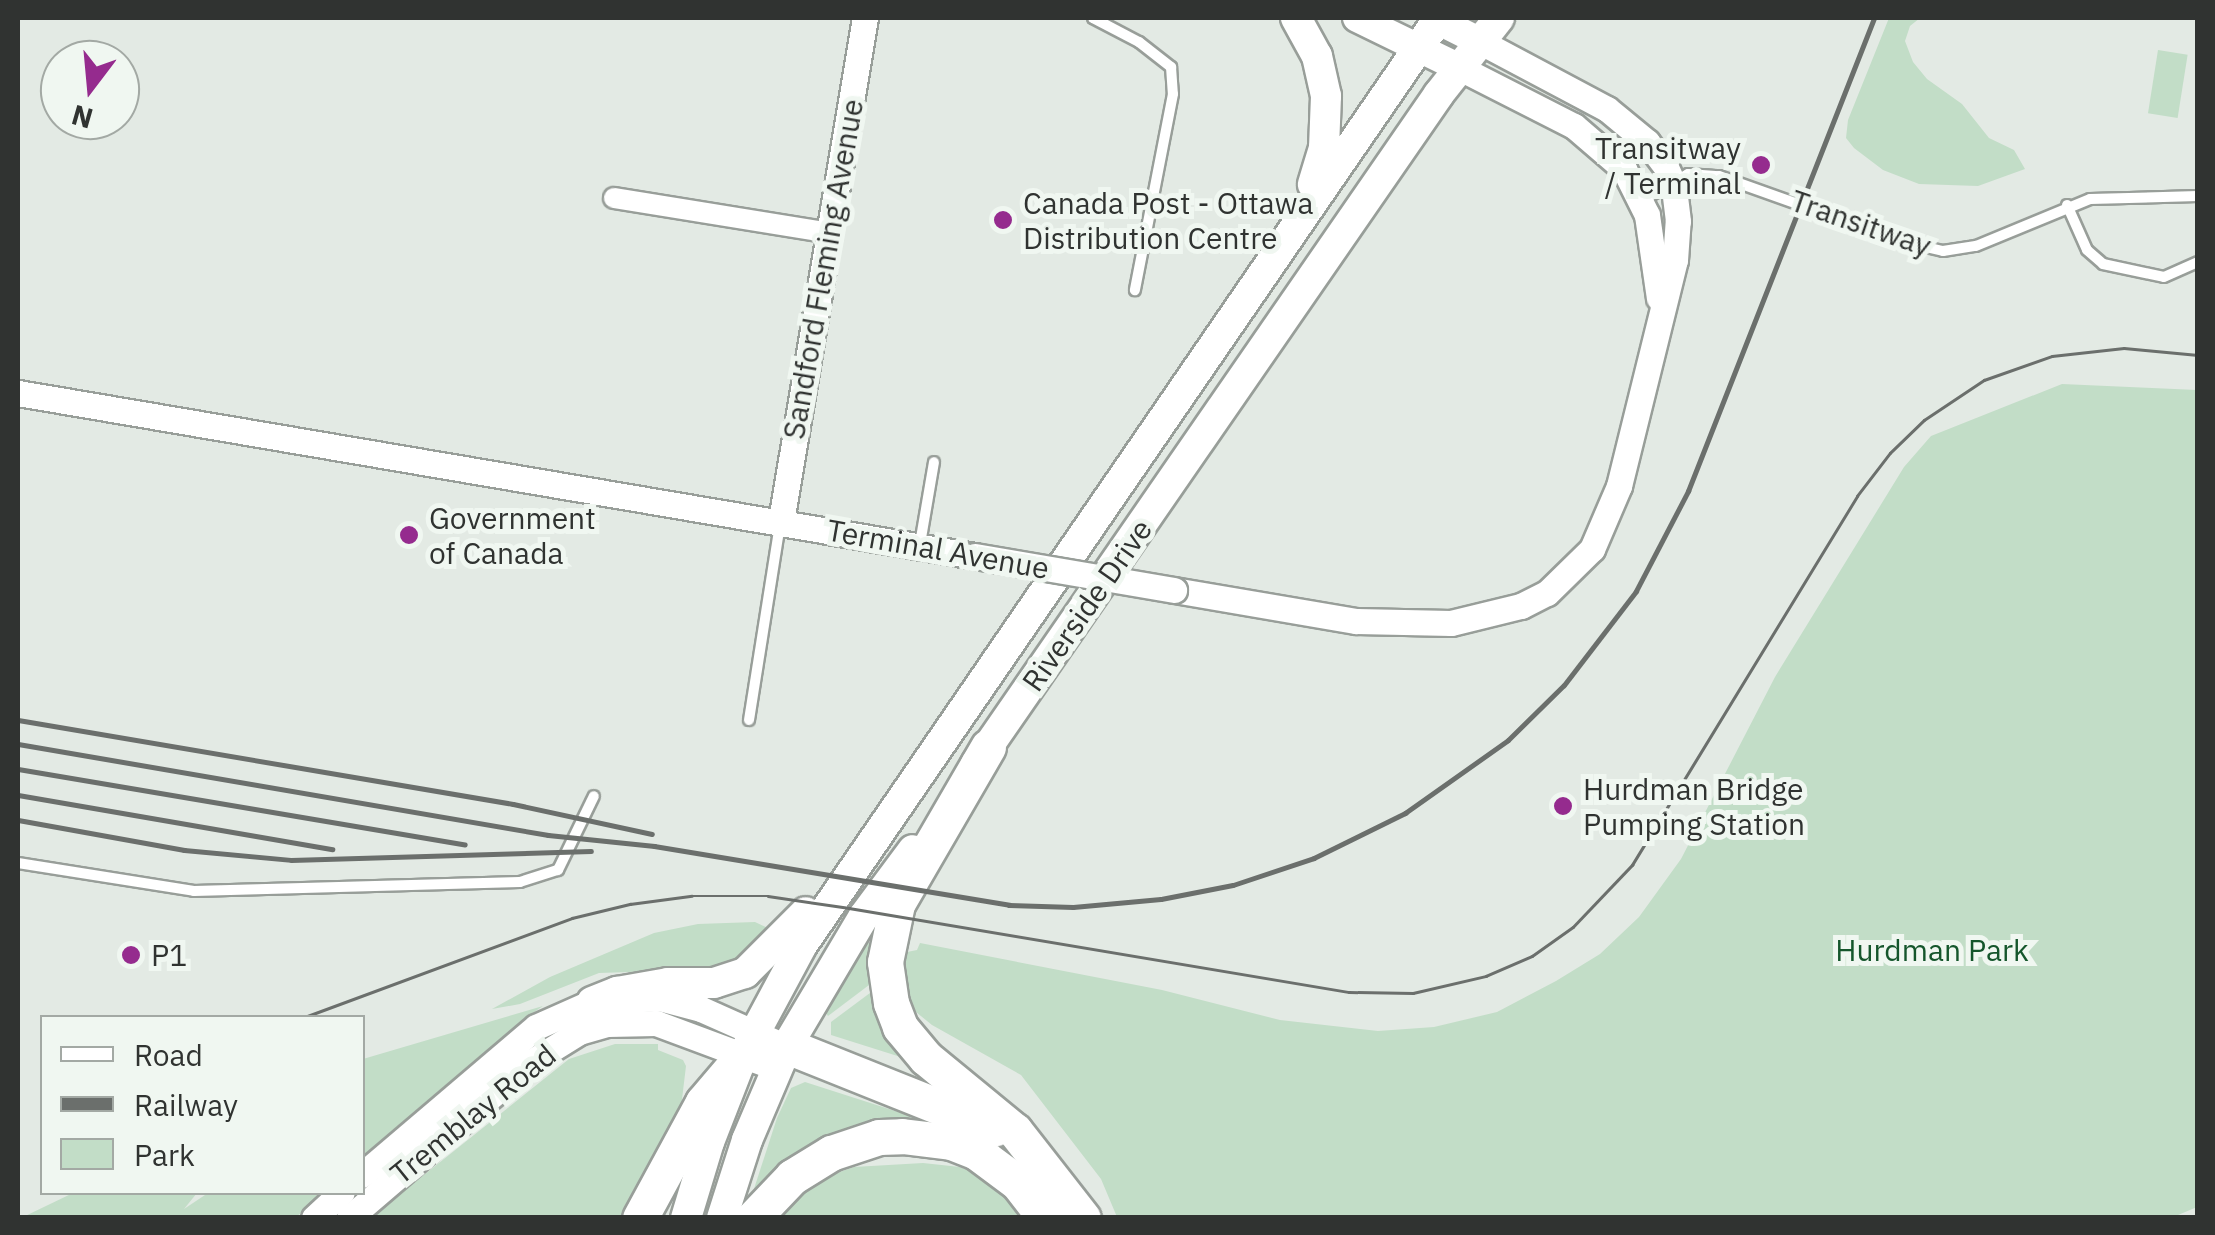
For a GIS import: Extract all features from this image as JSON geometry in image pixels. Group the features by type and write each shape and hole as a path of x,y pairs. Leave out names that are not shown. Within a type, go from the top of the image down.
{"highway":[{"path":"988,747 897,904 886,942 886,979 900,1027 913,1043 992,1108 1037,1156 1082,1218"},
{"path":"640,1218 703,1102 748,1044"},
{"path":"782,1057 971,1118 1037,1156"},
{"path":"753,1218 792,1177 831,1153 879,1138 902,1136 951,1142 975,1151 1018,1183 1044,1218"}],"main road":[{"path":"1296,18 1316,56 1326,96 1326,126 1318,173 1297,224"},
{"path":"1357,18 1460,68"},
{"path":"1437,18 1490,30"},
{"name":"Riverside Drive","path":"686,1218 708,1142 748,1044 802,946 1437,18"},
{"name":"Riverside Drive","path":"722,1218 782,1057 864,916 988,747 1490,30"},
{"path":"592,1002 617,992 668,982 714,983 747,972 872,840"}],"street":[{"name":"Sandford Fleming Avenue","path":"780,521 865,18"},
{"name":"Terminal Avenue","path":"18,393 1356,620 1426,625 1476,618 1547,594 1592,550 1634,432 1675,260 1678,222 1666,167 1646,142 1607,109 1490,30"},
{"name":"Terminal Avenue","path":"1460,68 1595,141 1624,169 1643,200 1660,310"},
{"path":"614,198 829,234"},
{"name":"Tremblay Road","path":"365,1172 517,1041 553,1017 592,1002 659,998 701,1009 748,1044"},
{"name":"Tremblay Road","path":"349,1218 510,1080 580,1032 607,1024 656,1024 748,1044 782,1057"},
{"path":"314,1218 339,1195"}],"lane":[{"path":"1093,18 1138,42 1171,67 1173,94 1136,290"},
{"name":"Transitway","path":"1643,200 1688,174 1719,176 1904,242 1943,251 1976,246 2067,205 2111,195 2198,196"},
{"path":"2067,205 2087,250 2103,264 2157,277 2198,262"},
{"path":"920,544 934,462"},
{"path":"749,720 780,521"},
{"path":"18,863 194,891 520,882 558,870 594,796"}],"green space":[{"path":"1889,18 1920,18 1910,26 1905,41 1913,62 1927,79 1962,104 1989,138 2014,150 2025,169 1978,186 1919,184 1883,170 1854,148 1846,138 1848,120"},
{"path":"2158,50 2188,55 2178,118 2148,113"},
{"name":"Hurdman Park","path":"2062,384 2197,390 2197,1207 2171,1218 1117,1217 1101,1179 1021,1075 932,1025 911,1008 901,984 907,952 917,950 920,943 1162,990 1280,1020 1378,1031 1434,1027 1497,1012 1556,981 1600,954 1639,917 1681,859 1775,677 1904,467 1931,436"},
{"path":"755,922 770,929 744,954 719,969 599,973 520,1004 492,1009 550,977 654,933 698,924"},
{"path":"863,942 879,945 877,979 828,1016 823,1009"},
{"path":"878,987 907,1059 831,1035 831,1022"},
{"path":"543,1006 365,1158 365,1058"},
{"path":"615,1044 658,1044 658,1050 683,1060 686,1066 680,1116 627,1217 370,1218 569,1059"},
{"path":"805,1082 917,1118 915,1123 752,1195 791,1088"},
{"path":"923,1163 960,1167 985,1177 1023,1218 772,1218 825,1177 854,1167"},
{"path":"69,1195 195,1195 184,1209 205,1195 323,1195 296,1217 21,1218"}],"tram line":[{"path":"310,1015 572,918 630,904 691,896 768,896 1349,992 1413,993 1486,976 1532,956 1573,927 1632,865 1857,496 1890,453 1924,420 1984,380 2052,356 2124,348 2198,355"}],"railway":[{"path":"18,744 548,835 654,846 1009,905 1073,907 1161,899 1233,885 1314,858 1405,813 1508,740 1564,685 1636,591 1688,491 1874,18"},
{"path":"18,720 513,804 652,834"},
{"path":"18,769 465,845"},
{"path":"18,795 332,849"},
{"path":"18,820 184,850 291,860 591,851"}],"place":[{"name":"Transitway / Terminal","path":"1761,165"},
{"name":"Canada Post - Ottawa Distribution Centre","path":"1003,220"},
{"name":"Government of Canada","path":"409,535"},
{"name":"Hurdman Bridge Pumping Station","path":"1563,806"},
{"name":"P1","path":"131,955"}]}
